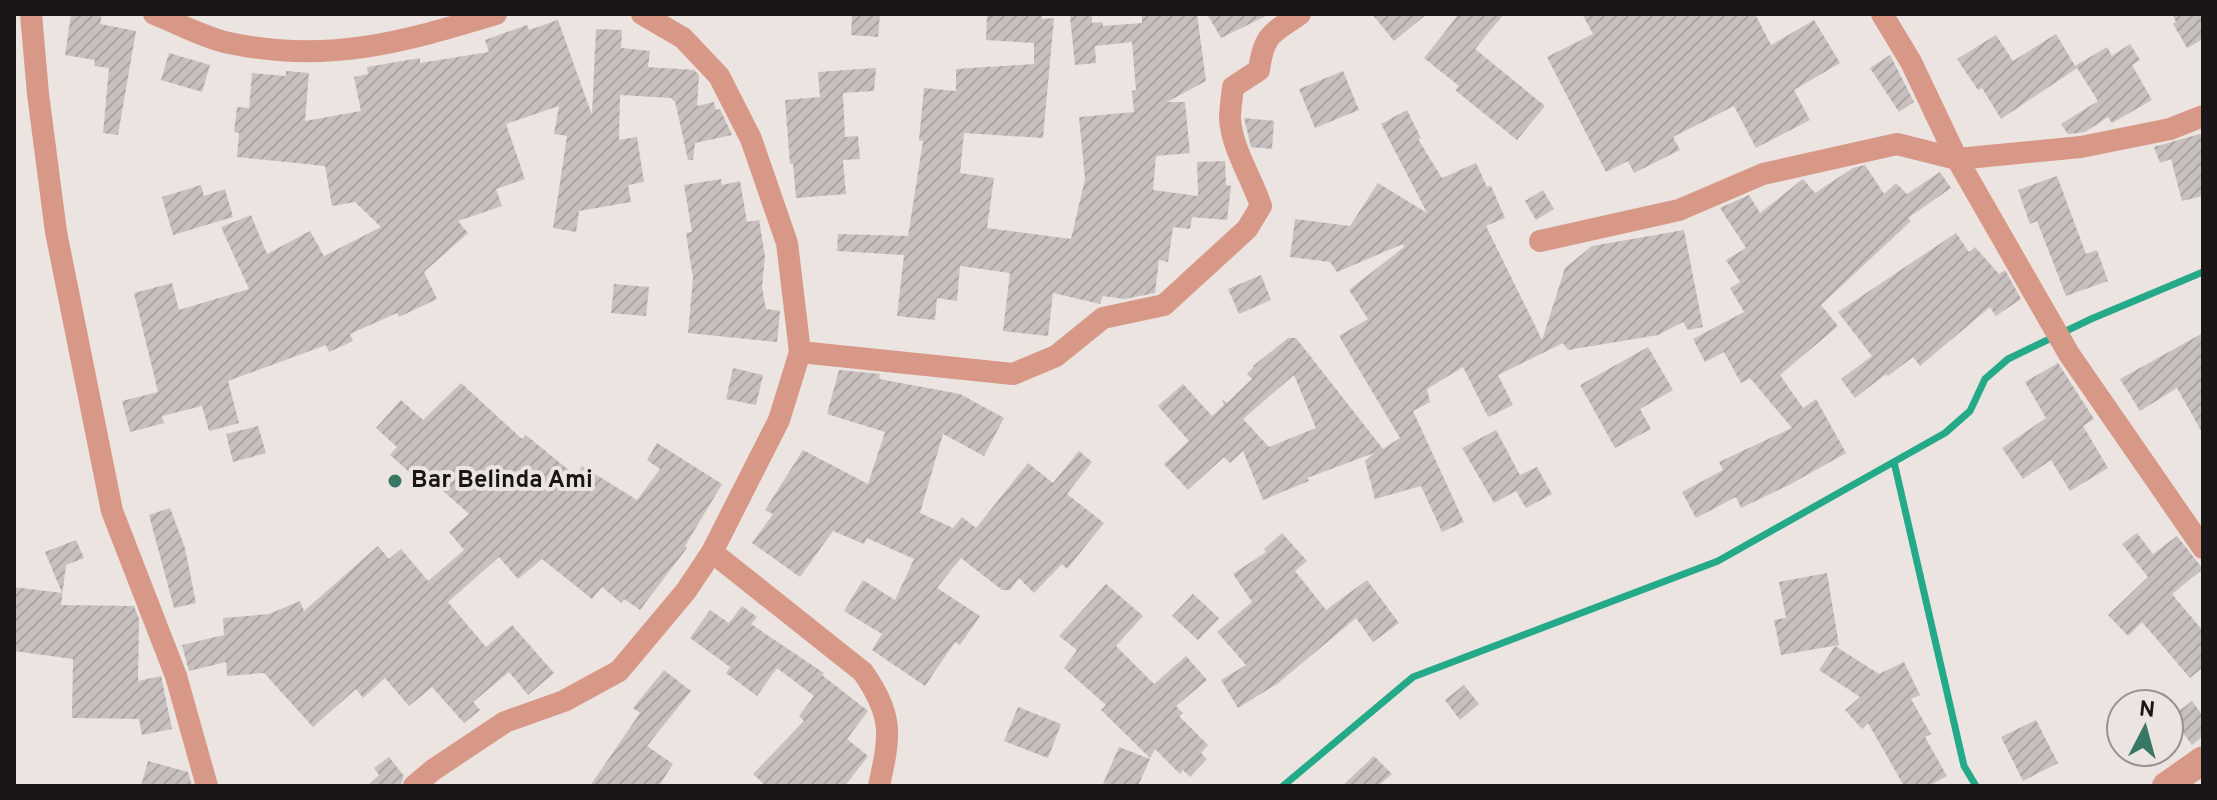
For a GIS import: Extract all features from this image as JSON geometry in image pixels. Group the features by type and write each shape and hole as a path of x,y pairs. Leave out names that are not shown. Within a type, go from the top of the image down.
{"street":[{"path":"31,14 56,232 112,511 176,676 207,786"},
{"path":"154,14 227,43 309,53 381,46 496,14"},
{"path":"414,786 505,722 564,701 619,671 686,591 712,552 779,420 800,352 787,243 751,139 719,76 683,38 642,14"},
{"path":"800,352 1013,374 1056,356 1103,318 1164,305 1247,229 1261,206 1230,120 1233,87 1259,70 1262,45 1279,27 1300,14"},
{"path":"1882,14 1911,62 1957,159 2069,354 2203,548"},
{"path":"1540,241 1679,210 1763,174 1897,144 1957,159 2081,147 2170,129 2203,116"},
{"path":"712,552 863,672 887,716 888,745 879,786"},
{"path":"2166,786 2203,760"}],"building":[{"path":"71,14 102,14 100,24 136,31 118,135 103,133 109,68 94,66 95,60 65,55"},
{"path":"852,14 880,14 878,37 851,35"},
{"path":"987,14 1042,14 1042,19 1054,18 1043,138 964,133 960,173 994,178 987,228 1071,239 1085,179 1079,117 1134,112 1132,91 1136,90 1132,42 1095,46 1096,63 1075,65 1070,16 1092,14 1092,23 1102,22 1103,26 1142,23 1142,14 1197,14 1206,81 1167,102 1185,102 1190,153 1156,156 1153,190 1198,196 1197,162 1225,161 1226,185 1231,186 1227,220 1192,217 1190,229 1173,227 1168,262 1159,260 1155,293 1124,299 1103,296 1100,304 1053,293 1048,336 1003,331 1010,273 960,266 957,301 937,298 935,320 897,316 904,255 837,251 838,234 908,236 923,141 919,140 924,88 956,91 956,69 1034,64 1034,43 986,40"},
{"path":"1207,14 1270,14 1221,38"},
{"path":"1372,14 1427,14 1394,41"},
{"path":"1459,14 1504,14 1475,49 1545,106 1517,140 1455,90 1459,86 1424,58"},
{"path":"1582,14 1755,14 1771,45 1814,20 1840,63 1794,90 1810,120 1756,148 1734,106 1673,137 1680,150 1634,173 1628,161 1606,172 1547,57 1593,34"},
{"path":"2172,14 2203,14 2203,39 2187,48 2173,24 2176,22"},
{"path":"558,20 592,115 596,29 622,30 621,48 650,51 648,67 694,70 699,75 697,106 714,102 732,135 695,143 693,160 688,160 672,98 620,95 619,140 637,137 644,182 628,185 631,202 579,211 576,232 553,228 567,136 554,134 559,106 506,124 525,179 496,189 502,206 458,221 468,233 424,272 437,299 399,317 397,313 350,334 353,341 329,352 326,345 228,381 239,423 209,431 202,406 162,416 164,423 130,432 122,401 158,392 134,293 172,283 179,310 249,289 221,227 251,215 267,254 310,231 324,256 381,227 355,202 332,206 325,166 237,157 239,133 234,132 237,107 249,108 252,73 286,76 286,71 309,73 305,121 361,111 354,77 368,74 367,67 420,58 420,63 489,52 485,40 527,25 529,30"},
{"path":"2056,34 2075,66 2107,47 2112,56 2130,44 2140,60 2132,65 2152,100 2112,123 2108,117 2085,132 2068,134 2061,124 2098,101 2077,68 2001,119 1982,88 1978,90 1957,59 1996,35 2013,61"},
{"path":"169,53 210,65 202,92 161,80"},
{"path":"1890,55 1914,102 1899,112 1870,68"},
{"path":"876,68 874,91 843,93 845,137 858,136 860,159 843,160 846,194 796,198 785,100 820,97 818,72"},
{"path":"1343,71 1359,110 1315,128 1299,89"},
{"path":"1407,110 1421,138 1418,139 1442,178 1476,163 1487,187 1491,186 1505,218 1486,226 1542,340 1565,268 1592,246 1684,230 1703,327 1688,330 1683,322 1658,335 1568,350 1563,343 1498,375 1513,405 1488,417 1463,367 1427,389 1430,402 1413,411 1464,522 1442,532 1421,486 1375,499 1365,461 1374,453 1307,478 1309,481 1263,500 1243,451 1230,463 1224,457 1188,490 1164,464 1189,441 1158,406 1183,384 1212,416 1224,405 1222,399 1227,403 1252,379 1247,374 1253,366 1288,338 1296,338 1383,449 1400,438 1339,336 1368,319 1349,290 1404,247 1403,244 1337,272 1330,262 1290,257 1295,219 1350,226 1378,183 1427,213 1381,124","holes":["1294,375 1316,428 1269,447 1243,419"]},
{"path":"1244,118 1274,121 1272,149 1251,147"},
{"path":"2203,133 2203,196 2182,201 2171,159 2160,163 2154,147"},
{"path":"1865,165 1884,194 1896,183 1907,194 1940,172 1951,188 1908,218 1911,221 1821,305 1838,326 1780,375 1803,408 1816,399 1846,453 1741,508 1736,497 1696,518 1682,492 1723,470 1719,462 1792,428 1750,378 1741,383 1724,352 1705,362 1693,339 1744,312 1730,288 1740,282 1726,260 1746,248 1720,208 1749,195 1760,213 1803,179 1815,193 1853,168"},
{"path":"2057,176 2086,254 2097,250 2108,281 2066,296 2037,221 2030,224 2018,190"},
{"path":"721,179 722,185 740,181 747,222 759,220 765,256 762,287 766,309 780,311 777,342 688,333 693,278 686,233 692,232 684,185"},
{"path":"201,185 204,196 225,189 233,217 173,235 162,197"},
{"path":"1543,190 1554,209 1536,220 1525,201"},
{"path":"1956,233 1969,252 1975,247 1999,274 2005,270 2021,299 1996,316 1990,307 1920,366 1913,357 1855,398 1841,379 1872,356 1838,312"},
{"path":"1261,275 1271,300 1239,314 1228,289"},
{"path":"614,284 649,287 646,316 611,313"},
{"path":"2203,333 2203,434 2177,388 2140,411 2120,379"},
{"path":"1648,347 1673,390 1640,409 1651,429 1615,448 1580,385"},
{"path":"2058,363 2094,419 2083,426 2108,468 2070,491 2051,460 2023,479 2002,448 2046,418 2025,382"},
{"path":"733,368 763,375 756,405 726,399"},
{"path":"839,370 880,374 879,379 960,394 1004,418 984,456 943,434 920,513 953,528 962,517 976,528 1028,463 1053,483 1079,451 1092,462 1067,494 1104,523 1067,569 1062,564 1034,593 1019,578 1010,590 1002,590 961,558 937,588 980,616 960,645 955,642 925,686 872,650 882,634 844,611 863,580 895,600 914,559 867,538 864,544 833,531 800,577 752,543 773,514 765,510 803,450 868,484 885,432 827,414"},
{"path":"461,383 522,439 526,435 576,476 582,466 637,500 660,469 647,460 657,443 722,484 685,546 687,548 640,610 624,599 621,603 602,587 592,599 542,559 518,579 499,557 448,602 486,647 512,625 554,673 528,695 509,672 473,702 480,710 464,723 432,687 409,706 385,678 363,698 356,689 313,727 264,673 227,676 226,662 189,671 182,645 224,635 223,618 269,614 300,601 304,611 378,546 389,559 401,549 428,581 464,550 449,532 469,514 423,473 417,479 390,455 397,447 376,428 401,400 423,420"},
{"path":"258,426 266,453 233,462 226,434"},
{"path":"1496,430 1520,475 1537,467 1552,494 1526,508 1516,491 1494,503 1462,448"},
{"path":"170,508 185,548 196,603 174,608 149,515"},
{"path":"1282,533 1307,561 1295,571 1326,610 1367,580 1399,623 1373,642 1356,618 1277,684 1238,708 1221,680 1246,665 1217,632 1252,602 1233,574 1266,552 1264,549"},
{"path":"2137,533 2153,554 2177,536 2203,569 2172,594 2203,631 2203,667 2190,678 2142,622 2128,636 2108,615 2148,577 2122,544"},
{"path":"76,540 84,558 66,565 61,605 134,606 139,619 138,681 161,676 172,729 142,735 139,719 72,718 73,659 14,651 14,587 62,593 45,552"},
{"path":"1827,573 1839,645 1781,655 1774,620 1786,618 1779,582"},
{"path":"1106,584 1143,616 1116,646 1154,684 1186,656 1207,680 1176,706 1183,713 1179,716 1208,745 1201,753 1207,759 1190,777 1183,770 1180,774 1155,749 1150,758 1101,710 1106,705 1064,668 1077,650 1059,636"},
{"path":"1193,594 1219,618 1198,640 1172,616"},
{"path":"742,606 757,617 751,624 824,673 822,675 868,711 847,739 868,756 845,786 766,786 753,774 804,721 799,716 814,696 777,668 757,696 726,673 730,667 690,638 710,610 729,623"},
{"path":"1835,646 1879,674 1904,662 1920,695 1911,699 1931,734 1925,737 1947,776 1929,786 1904,786 1868,723 1862,729 1845,710 1860,697 1819,670"},
{"path":"664,670 691,691 647,746 673,764 659,786 590,786 640,713 633,708"},
{"path":"1464,685 1479,704 1460,720 1445,700"},
{"path":"2192,701 2203,716 2203,736 2192,745 2185,736 2185,706"},
{"path":"1018,707 1061,724 1048,758 1004,741"},
{"path":"2036,720 2058,763 2023,781 2001,737"},
{"path":"1119,747 1150,759 1138,786 1102,786"},
{"path":"1374,756 1392,774 1378,786 1342,786"},
{"path":"389,757 404,776 400,786 367,786 379,775 374,768"},
{"path":"148,761 188,772 192,786 141,786"}],"waterway":[{"path":"1283,786 1413,677 1718,561 1945,433 1970,411 1985,379 2008,359 2091,319 2203,272"},
{"path":"1894,462 1964,766 1976,786"}],"place":[{"name":"Bar Belinda Ami","path":"395,481"}]}
